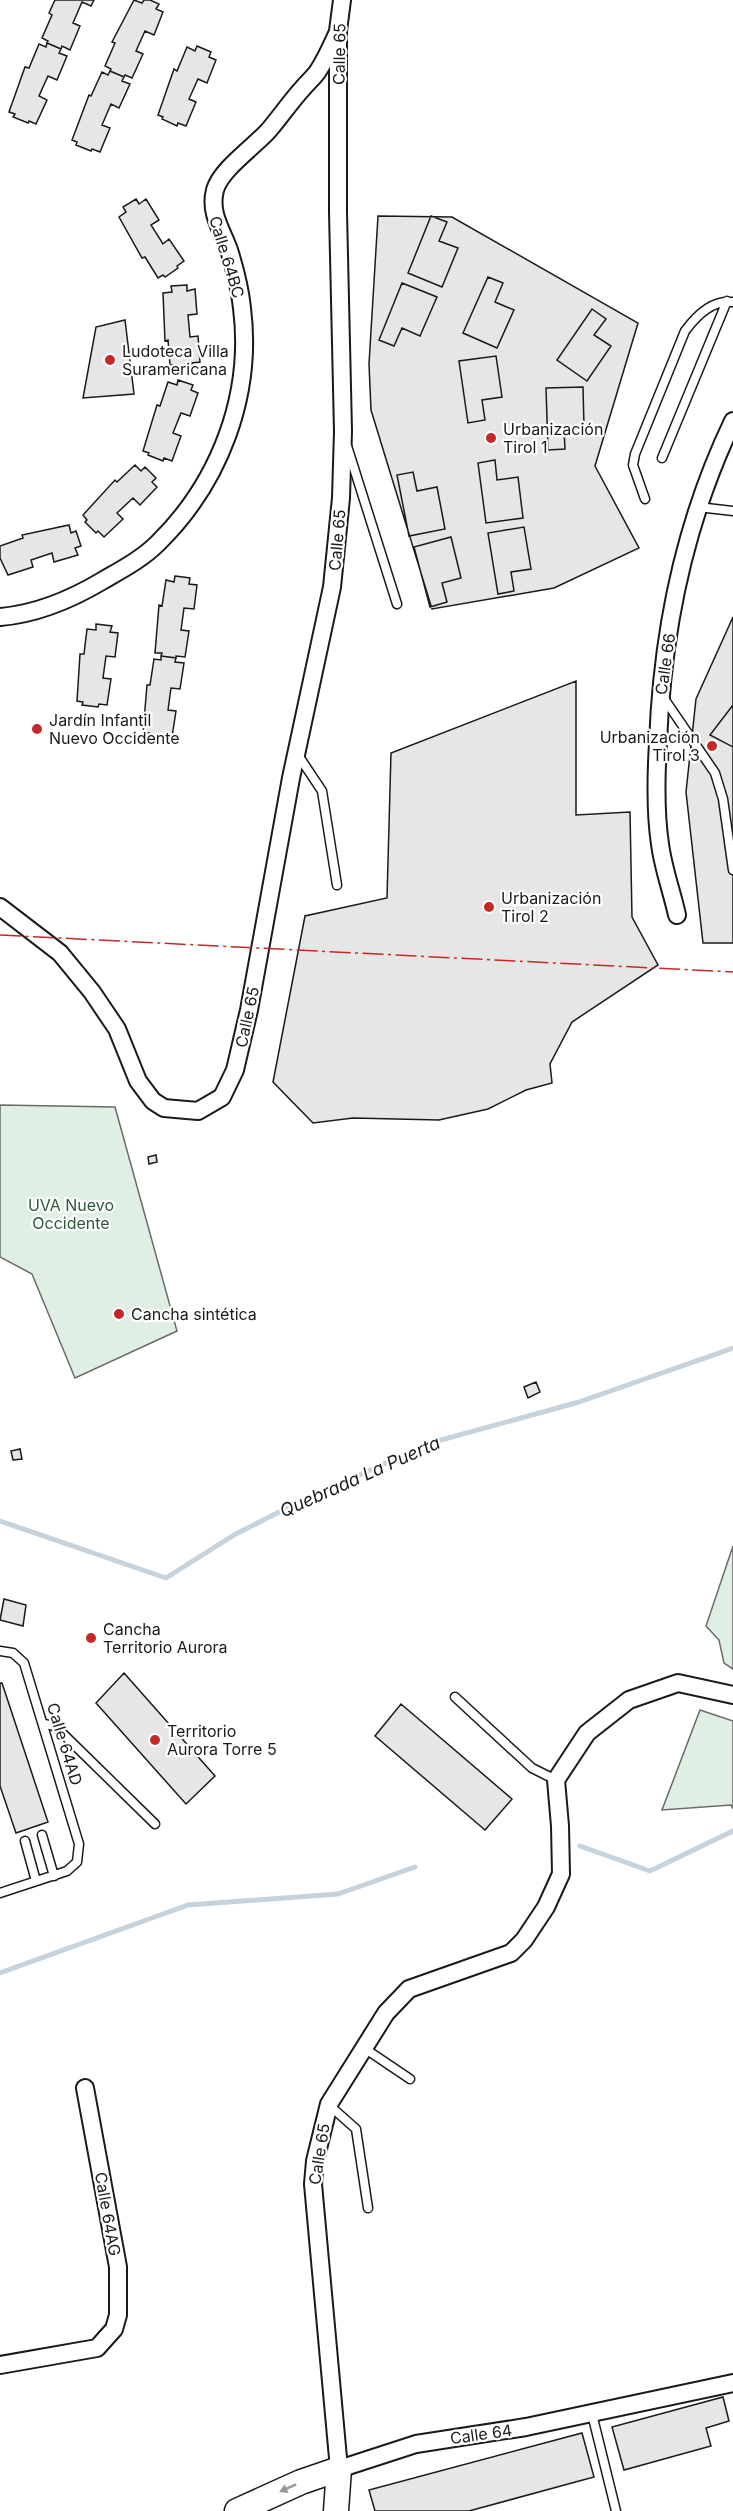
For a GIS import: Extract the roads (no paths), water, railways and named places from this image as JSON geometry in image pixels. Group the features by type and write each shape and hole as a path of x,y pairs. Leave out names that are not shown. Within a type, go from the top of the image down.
{"street":[{"name":"Calle 65","path":"0,907 60,953 92,992 117,1029 138,1081 153,1101 164,1108 198,1111 222,1097 235,1070 249,1010 296,752 332,587 341,498 343,431 338,212 338,31 342,0"},
{"name":"Calle 64BC","path":"0,617 34,612 71,598 127,567 157,544 189,508 210,475 224,445 234,414 241,387 244,360 244,328 237,282 229,250 212,206 215,187 225,173 268,130 317,73 338,31"},
{"name":"Calle 66","path":"677,915 660,844 656,784 660,692 682,566 698,507 719,450 733,421"},
{"path":"556,1780 587,1733 629,1700 678,1683 733,1695"},
{"name":"Calle 65","path":"336,2511 339,2469 313,2184 315,2161 329,2104 386,2013 409,1989 511,1953 524,1940 546,1907 561,1874 561,1826 556,1780"},
{"name":"Calle 64AG","path":"0,2365 97,2348 114,2330 118,2315 118,2267 85,2088"},
{"name":"Calle 64","path":"237,2511 301,2482 416,2444 526,2427 733,2383"}],"lane":[{"path":"662,458 730,302"},
{"path":"645,500 633,465 635,454 685,332 694,318 705,309 730,302"},
{"path":"343,431 397,604"},
{"path":"698,507 733,511"},
{"path":"660,692 715,773 723,799 733,870"},
{"path":"296,752 322,791 337,885"},
{"name":"Calle 64AD","path":"0,1652 13,1653 24,1663 80,1844 77,1862 67,1871 54,1876"},
{"path":"455,1697 532,1768 556,1780"},
{"path":"44,1724 55,1726 155,1824"},
{"path":"0,1893 54,1876 42,1835"},
{"path":"25,1841 36,1881"},
{"path":"364,2048 410,2079"},
{"path":"329,2104 356,2129 368,2208"},
{"path":"592,2414 616,2511"}],"waterway":[{"name":"Quebrada La Puerta","path":"0,1521 166,1578 234,1535 291,1506 430,1443 579,1402 733,1348"},
{"path":"580,1846 650,1871 733,1831"},
{"path":"0,1973 188,1905 338,1894 415,1867"}],"place":[{"name":"Ludoteca Villa Suramericana","path":"110,360"},
{"name":"Urbanización Tirol 1","path":"491,438"},
{"name":"Jardín Infantil Nuevo Occidente","path":"37,729"},
{"name":"Urbanización Tirol 3","path":"712,746"},
{"name":"Urbanización Tirol 2","path":"489,907"},
{"name":"Cancha sintética","path":"119,1314"},
{"name":"Cancha Territorio Aurora","path":"91,1638"},
{"name":"Territorio Aurora Torre 5","path":"155,1740"}],"park label":[{"name":"UVA Nuevo Occidente","path":"71,1214"}]}
